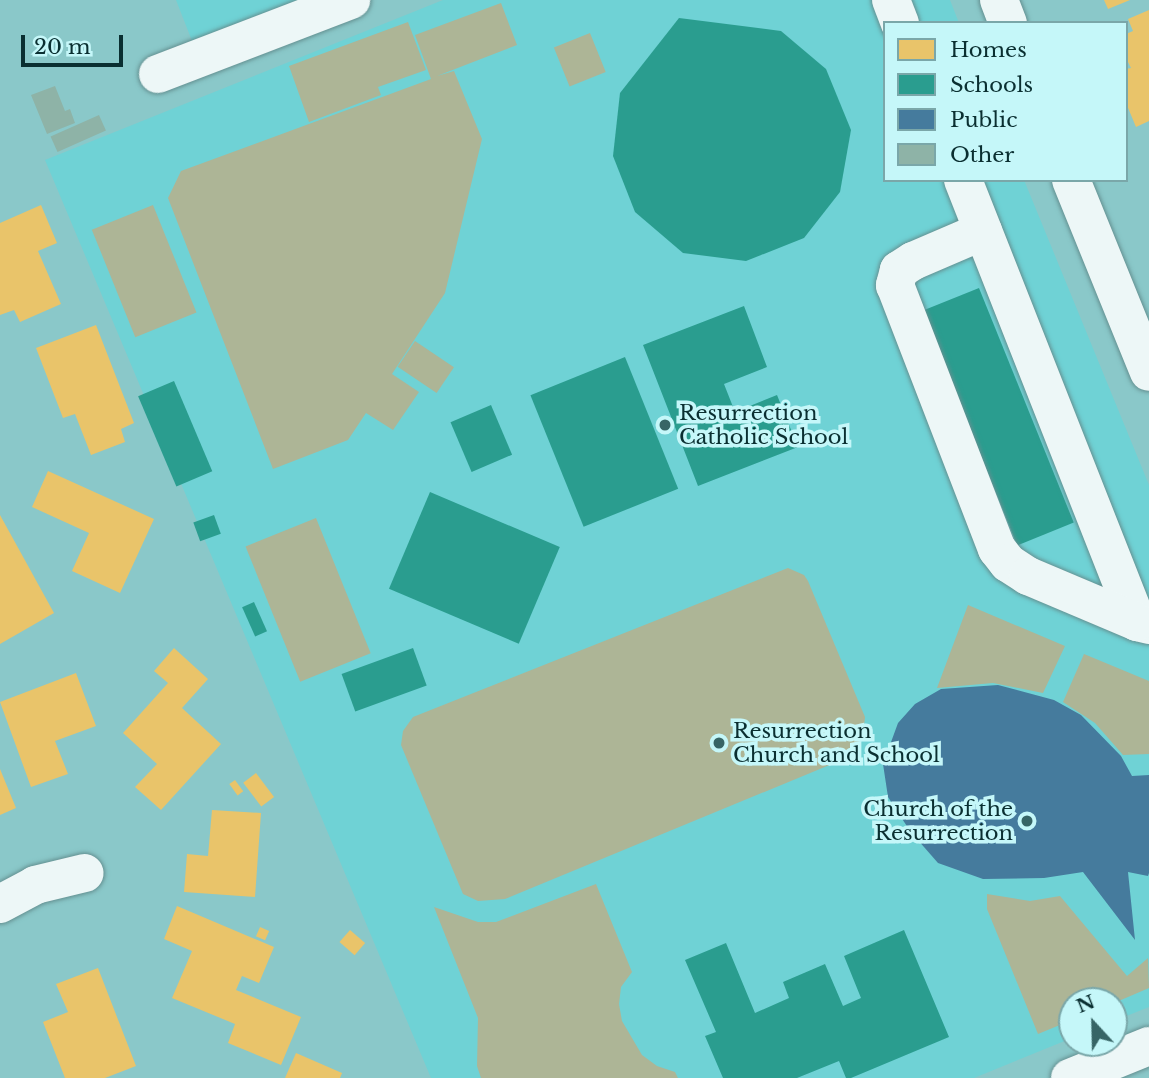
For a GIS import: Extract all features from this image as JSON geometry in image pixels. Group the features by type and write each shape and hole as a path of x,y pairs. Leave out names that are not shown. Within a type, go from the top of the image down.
{"street":[{"path":"158,74 351,0"},
{"path":"891,0 900,21"},
{"path":"999,0 1007,21"},
{"path":"964,182 1143,624"},
{"path":"1072,182 1149,372"},
{"path":"984,231 913,261 899,270 895,285 997,549 1008,564 1028,576 1143,624"},
{"path":"0,904 35,885 85,873"},
{"path":"1070,1078 1149,1046"}],"shaded area":[{"path":"176,0 309,0 194,46"},
{"name":"Resurrection Church and School","path":"443,0 950,0 958,21 883,21 883,182 1025,182 1149,485 1149,1007 1128,1015 1128,987 1058,987 1058,1044 974,1078 431,1078 45,160"}],"green space":[{"path":"501,3 517,45 437,76 454,71 482,139 445,293 392,374 419,392 393,430 366,413 348,440 273,469 168,198 181,171 431,79 415,35"},
{"path":"408,22 426,70 378,87 381,95 309,122 289,66"},
{"path":"590,33 606,72 570,87 554,48"},
{"path":"153,205 196,313 135,337 92,230"},
{"path":"415,341 454,367 437,393 398,367"},
{"path":"316,518 371,653 300,682 246,546"},
{"path":"788,568 804,575 808,581 865,717 863,735 854,751 832,764 505,899 478,901 463,894 401,745 403,731 413,717"},
{"path":"968,605 1065,646 1043,693 993,683 937,688"},
{"path":"1084,654 1149,681 1149,754 1123,755 1095,723 1063,702"},
{"path":"596,884 632,972 621,987 619,1004 622,1021 642,1055 657,1066 675,1072 678,1078 481,1078 477,1066 478,1018 434,907 478,922 496,922"},
{"path":"987,894 1030,901 1060,896 1127,976 1148,958 1149,988 1128,997 1128,987 1058,987 1058,1026 1038,1034 987,909"}],"building: Homes":[{"path":"1104,0 1130,0 1108,9"},
{"path":"1149,10 1149,121 1136,127 1128,108 1128,69 1131,68 1128,62 1128,33 1133,31 1128,19"},
{"path":"41,205 57,243 38,251 61,304 20,322 14,310 0,315 0,223"},
{"path":"96,325 134,423 121,429 125,442 91,455 75,414 63,418 36,348"},
{"path":"48,471 154,519 120,593 72,571 89,533 32,507"},
{"path":"0,515 54,613 0,644"},
{"path":"174,648 208,679 182,708 221,744 161,810 135,787 157,764 123,733 168,683 154,671"},
{"path":"76,673 96,726 55,741 68,774 31,787 0,702"},
{"path":"0,769 16,808 0,815"},
{"path":"256,773 274,797 261,807 243,783"},
{"path":"235,780 243,791 238,795 229,784"},
{"path":"212,810 261,813 255,897 184,892 187,854 208,856"},
{"path":"177,906 274,947 259,983 242,976 236,990 301,1017 281,1065 228,1043 235,1024 172,998 192,951 164,939"},
{"path":"260,927 269,931 265,940 256,936"},
{"path":"350,930 365,943 355,955 340,942"},
{"path":"98,968 136,1066 105,1078 65,1078 43,1022 68,1012 56,984"},
{"path":"296,1053 342,1073 340,1078 285,1078"}],"building: Schools":[{"path":"679,18 781,31 826,69 851,130 840,192 804,238 746,261 683,253 635,212 613,156 620,93"},
{"path":"979,288 1074,523 1017,545 922,311"},
{"path":"744,306 767,367 724,384 735,412 777,395 798,447 698,486 643,345"},
{"path":"625,357 678,489 584,527 530,395"},
{"path":"174,381 212,471 176,486 138,396"},
{"path":"491,405 512,455 472,472 450,422"},
{"path":"430,492 560,547 519,644 389,589"},
{"path":"214,515 221,534 200,541 193,523"},
{"path":"254,602 267,631 255,637 242,607"},
{"path":"413,648 427,686 355,712 342,674"},
{"path":"904,930 949,1037 851,1078 846,1078 839,1061 797,1078 723,1078 705,1036 716,1032 685,960 726,943 755,1013 789,998 783,982 825,964 843,1006 861,998 844,956"}],"building: Public":[{"name":"Church of the Resurrection","path":"998,685 1054,700 1081,715 1121,756 1132,776 1149,775 1149,873 1148,876 1128,872 1135,940 1083,872 1044,878 983,879 938,863 910,831 888,797 883,764 898,723 915,704 941,689"}],"building: Other":[{"path":"55,86 65,111 70,109 75,123 47,134 31,95"},
{"path":"99,115 106,131 57,152 51,137"}],"place":[{"name":"Resurrection Catholic School","path":"665,425"},
{"name":"Resurrection Church and School","path":"719,743"},
{"name":"Church of the Resurrection","path":"1027,821"}]}
